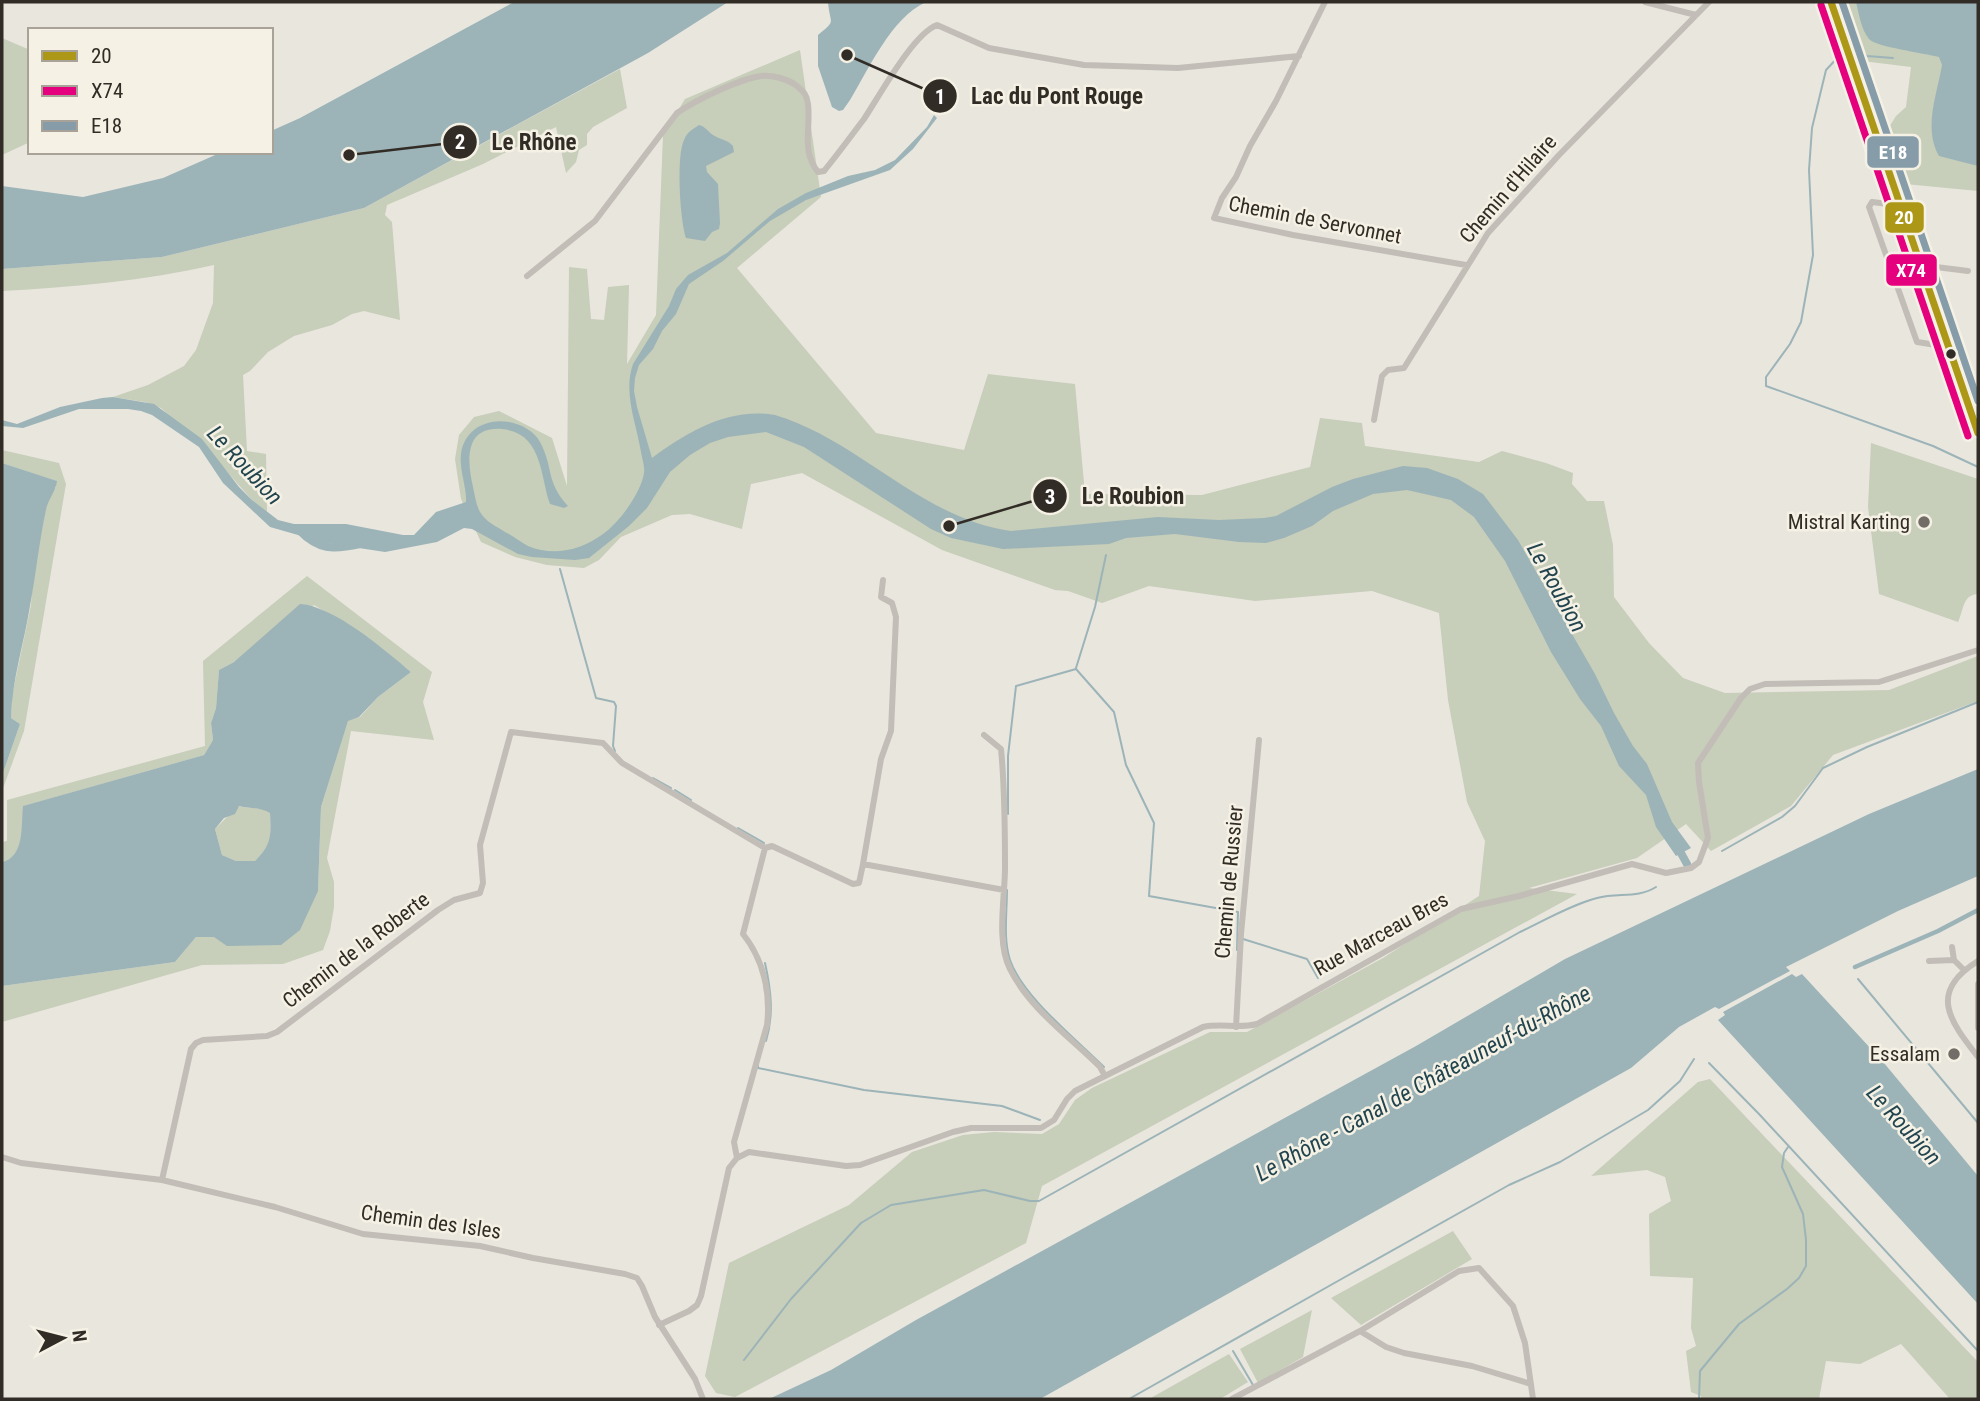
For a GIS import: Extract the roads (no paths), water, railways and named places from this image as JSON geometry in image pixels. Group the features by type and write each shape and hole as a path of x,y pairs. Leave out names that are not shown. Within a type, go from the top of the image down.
{"main road":[{"path":"1831,2 1978,433"}],"street":[{"path":"527,276 595,221 677,113 695,100 762,76 790,81 806,93 807,149 811,163 818,172 824,171 864,119 914,46 929,29 937,25 947,27 989,48 1072,64 1180,68 1298,56 1325,2"},
{"path":"1645,2 1696,15"},
{"name":"Chemin d'Hilaire","path":"1374,420 1382,376 1388,370 1404,368 1488,233 1709,2"},
{"name":"Chemin de Servonnet","path":"1298,56 1236,177 1222,198 1214,218 1466,265"},
{"path":"1898,200 1888,204 1872,202 1869,207 1917,342 1949,347"},
{"path":"1922,269 1936,267 1968,271"},
{"path":"659,1325 697,1305 729,1168 737,1158 734,1142 769,1010 763,970 743,934 767,847 852,884 861,880 881,759 891,732 896,617 892,603 881,597 883,580"},
{"name":"Rue Marceau Bres","path":"737,1158 749,1152 760,1152 846,1166 860,1165 953,1132 991,1128 1041,1128 1054,1120 1075,1091 1203,1027 1257,1024 1474,904 1519,896 1632,864 1666,873 1691,868 1699,862 1708,838 1698,763 1741,698 1750,689 1765,684 1879,682 1978,650"},
{"name":"Chemin de la Roberte","path":"162,1180 191,1049 196,1043 203,1040 267,1037 277,1032 429,916 453,900 480,893 483,883 480,845 511,732 603,743 622,763 767,847"},
{"path":"984,735 1001,750 1004,778 1003,936 1008,966 1019,985 1100,1067 1105,1076"},
{"name":"Chemin de Russier","path":"1236,1027 1241,934 1259,740"},
{"path":"863,864 1004,890"},
{"path":"1952,947 1954,960 1964,970"},
{"path":"1929,961 1954,960"},
{"path":"1978,961 1964,970 1955,981 1950,991 1948,1010 1954,1027 1978,1057"},
{"path":"1978,984 1978,1028"},
{"name":"Chemin des Isles","path":"2,1157 21,1163 162,1180 275,1207 363,1234 480,1245 533,1258 625,1274 636,1278 642,1286 659,1325 695,1379 703,1399"},
{"path":"1232,1399 1360,1331 1459,1271 1479,1268 1513,1306 1525,1343 1534,1399"},
{"path":"1360,1331 1386,1347 1404,1353 1472,1366 1531,1384"}],"water":[{"path":"514,2 728,2 648,53 364,208 162,257 2,269 2,186 83,197 163,178 217,154 273,154 273,130"},
{"path":"828,2 926,2 913,10 892,32 850,100 843,110 839,111 832,107 818,66 818,35 831,22"},
{"path":"1856,2 1978,2 1978,166 1939,156 1934,145 1932,123 1942,65 1939,57 1873,42 1862,26"},
{"path":"934,115 937,118 913,149 890,170 806,200 770,221 723,261 689,284 676,314 639,365 635,378 637,407 652,458 694,431 725,418 758,413 775,415 835,442 919,496 948,511 979,524 1011,531 1158,517 1219,520 1264,518 1276,516 1353,479 1403,466 1427,468 1458,479 1483,494 1518,540 1633,746 1647,764 1672,822 1691,848 1676,856 1656,827 1646,795 1619,766 1601,726 1580,699 1551,652 1505,561 1474,517 1451,500 1407,490 1373,494 1333,511 1312,526 1266,543 1175,534 1126,538 1109,544 1003,549 951,538 931,529 804,447 766,432 728,437 710,443 690,455 670,472 647,508 589,558 575,560 518,554 472,529 464,528 437,542 385,552 326,543 270,527 223,483 199,447 152,415 141,411 79,409 23,428 2,426 2,420 17,424 60,407 102,398 113,397 154,404 202,439 239,487 278,520 294,524 346,524 414,535 436,512 466,502 461,454 471,432 484,424 509,422 527,429 537,438 556,489 568,506 564,508 550,504 533,447 515,432 502,429 481,433 471,447 471,477 480,512 491,524 528,546 548,551 576,548 595,540 616,523 634,498 642,481 644,468 631,408 630,375 633,364 669,306 676,289 688,275 727,253 778,209 806,193 848,176 875,170 895,160 927,127"},
{"path":"699,125 731,144 734,152 706,166 707,172 718,184 720,223 719,229 712,232 705,241 686,238 680,189 680,160 684,140 688,133"},
{"path":"2,463 57,481 48,502 41,534 14,689 11,718 20,724 2,776"},
{"path":"300,604 328,612 343,621 411,672 378,697 359,717 348,721 321,807 318,891 300,930 281,945 227,946 214,937 196,937 175,962 2,986 2,862 15,854 18,847 23,806 204,755 213,740 211,723 216,708 219,670 234,662","holes":["239,806 270,813 269,839 265,850 255,861 236,861 222,855 215,829 224,818 235,814"]},
{"name":"Le Rhône - Canal de Châteauneuf-du-Rhône","path":"1978,769 1978,876 1898,911 1786,967 1790,971 1679,1027 1631,1068 1040,1399 769,1399 831,1370 916,1320 1416,1046 1565,959 1869,814"},
{"path":"1792,974 1796,977 1802,974 1884,1063 1978,1176 1978,1304 1718,1020 1725,1015 1723,1012"}],"waterway":[{"path":"1837,2 1855,48 1867,56 1893,58"},
{"path":"1840,55 1826,70 1812,128 1809,170 1813,255 1801,322 1790,344 1766,377 1766,386 1933,446 1978,467"},
{"name":"Le Roubion","path":"299,530 306,537 326,547 360,544"},
{"path":"1076,668 1095,607 1106,555"},
{"path":"560,569 596,698 614,702 616,706 613,746 615,751"},
{"path":"1076,669 1114,712 1126,765 1154,823 1149,896 1238,912 1237,950"},
{"path":"1008,814 1008,756 1016,686 1076,669"},
{"path":"1722,851 1782,817 1795,806 1823,768 1978,702"},
{"path":"653,778 671,788"},
{"path":"675,790 691,800"},
{"path":"738,828 764,843"},
{"name":"Le Roubion","path":"1676,844 1687,864"},
{"path":"744,1360 791,1299 861,1223 891,1205 984,1190 1039,1201 1520,932 1587,901 1605,896 1642,893 1656,887"},
{"path":"1007,890 1007,943 1010,960 1017,974 1038,1003 1104,1067"},
{"path":"1855,967 1938,931 1978,910"},
{"path":"1243,939 1307,959 1318,978"},
{"path":"765,963 771,1002 766,1041"},
{"path":"1858,979 1978,1123"},
{"path":"1129,1399 1509,1185 1560,1162 1648,1110 1680,1081 1694,1059"},
{"path":"1709,1063 1978,1351"},
{"path":"758,1066 864,1090 1002,1106 1040,1120"},
{"path":"1699,1399 1700,1371 1739,1324 1787,1289 1799,1278 1806,1266 1803,1214 1782,1167 1784,1153 1788,1147"},
{"path":"1233,1351 1253,1385"}],"place":[{"name":"Lac du Pont Rouge","path":"847,55"},
{"name":"Le Rhône","path":"349,155"},
{"name":"Mistral Karting","path":"1924,522"},
{"name":"Le Roubion","path":"949,526"},
{"name":"Essalam","path":"1954,1054"}]}
